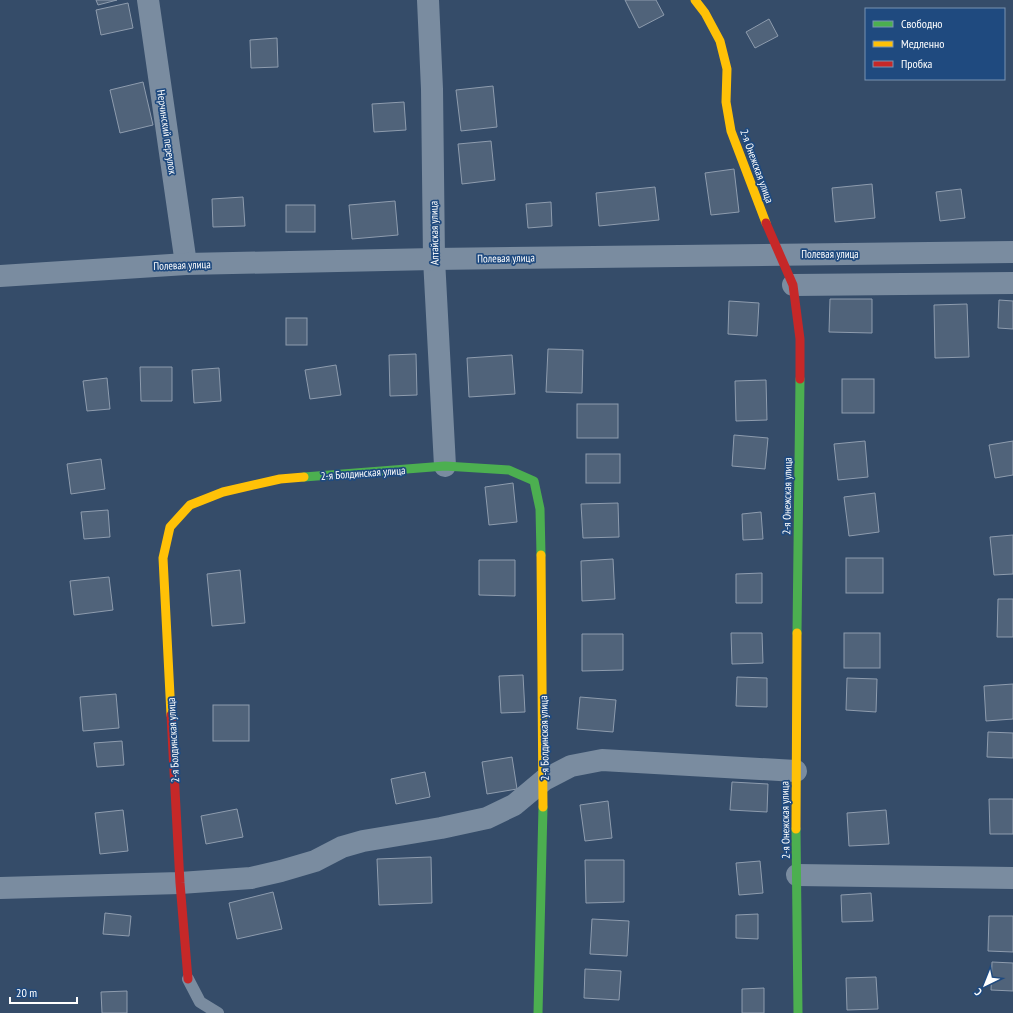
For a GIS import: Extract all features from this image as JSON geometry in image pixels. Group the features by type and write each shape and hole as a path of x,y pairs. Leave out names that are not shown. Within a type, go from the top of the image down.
{"street":[{"name":"Нерчинский переулок","path":"148,0 186,264"},
{"name":"Алтайская улица","path":"428,0 432,89 434,259 445,466"},
{"name":"2-я Онежская улица","path":"694,0 705,13 720,41 727,69 726,102 731,131 759,208 794,285 800,340 796,771 798,1013"},
{"name":"Полевая улица","path":"0,276 186,264 434,259 1013,252"},
{"path":"794,285 1013,283"},
{"name":"2-я Болдинская улица","path":"188,979 180,883 163,558 170,527 190,505 223,492 280,479 445,466 509,470 534,481 540,509 544,780 538,1013"},
{"path":"0,888 180,883 251,878 315,861 342,847 364,841 441,828 487,818 514,805 544,780 571,766 602,760 796,771"},
{"path":"797,875 1013,878"}],"lane":[{"name":"2-я Болдинская улица","path":"188,979 200,1002 218,1013"}],"building":[{"path":"96,0 117,0 98,5"},
{"path":"625,0 656,0 664,15 639,28"},
{"path":"128,3 133,28 101,35 96,10"},
{"path":"769,19 778,36 755,48 746,32"},
{"path":"277,38 278,67 251,68 250,40"},
{"path":"143,82 153,125 120,133 110,90"},
{"path":"493,86 497,127 461,131 456,90"},
{"path":"404,102 406,130 374,132 372,104"},
{"path":"491,141 495,180 462,184 458,144"},
{"path":"734,169 739,212 711,215 705,173"},
{"path":"872,184 875,218 835,222 832,188"},
{"path":"655,187 659,220 599,226 596,193"},
{"path":"961,189 965,218 940,221 936,192"},
{"path":"243,197 245,226 213,227 212,199"},
{"path":"395,201 398,235 352,239 349,205"},
{"path":"551,202 552,226 528,228 526,204"},
{"path":"286,205 315,205 315,232 286,232"},
{"path":"830,299 872,299 872,333 829,332"},
{"path":"999,300 1013,301 1013,329 998,328"},
{"path":"729,301 759,303 757,336 728,334"},
{"path":"967,304 969,357 935,358 934,305"},
{"path":"286,318 307,318 307,345 286,345"},
{"path":"548,349 583,350 582,393 546,392"},
{"path":"416,354 417,395 390,396 389,355"},
{"path":"512,355 515,394 469,397 467,358"},
{"path":"336,365 341,395 310,399 305,370"},
{"path":"140,367 172,367 172,401 141,401"},
{"path":"219,368 221,401 194,403 192,370"},
{"path":"107,378 110,409 87,411 83,381"},
{"path":"842,379 874,379 874,413 842,413"},
{"path":"766,380 767,420 736,421 735,381"},
{"path":"577,404 618,404 618,438 577,438"},
{"path":"734,435 768,438 765,469 732,466"},
{"path":"865,441 868,477 838,480 834,444"},
{"path":"1013,441 1013,475 995,478 989,445"},
{"path":"586,454 620,454 620,483 586,483"},
{"path":"101,459 105,489 71,494 67,464"},
{"path":"513,483 517,522 489,525 485,487"},
{"path":"875,493 879,532 849,536 844,497"},
{"path":"618,503 619,537 583,538 581,504"},
{"path":"108,510 110,537 84,539 81,512"},
{"path":"761,512 763,539 743,540 742,514"},
{"path":"1013,535 1013,574 994,575 990,537"},
{"path":"846,558 883,558 883,593 846,593"},
{"path":"613,559 615,599 582,601 581,561"},
{"path":"479,560 515,560 515,596 479,595"},
{"path":"240,570 245,623 212,626 207,574"},
{"path":"762,573 762,603 736,603 736,574"},
{"path":"109,577 113,610 74,615 70,581"},
{"path":"998,599 1013,599 1013,637 997,637"},
{"path":"731,633 762,633 763,663 732,664"},
{"path":"844,633 880,633 880,668 844,668"},
{"path":"582,634 623,634 623,670 582,671"},
{"path":"523,675 525,712 501,713 499,676"},
{"path":"737,677 767,678 767,707 736,706"},
{"path":"847,678 877,679 876,712 846,710"},
{"path":"1013,684 1013,719 986,721 984,686"},
{"path":"116,694 119,728 83,731 80,697"},
{"path":"580,697 616,700 613,732 577,729"},
{"path":"213,705 249,705 249,741 213,741"},
{"path":"988,732 1013,733 1013,758 987,757"},
{"path":"122,741 124,765 97,767 94,743"},
{"path":"512,757 517,789 487,794 482,762"},
{"path":"425,772 430,797 396,804 391,779"},
{"path":"732,782 768,784 767,812 730,810"},
{"path":"989,799 1013,799 1013,834 990,834"},
{"path":"608,801 612,838 585,841 580,805"},
{"path":"237,809 243,837 206,844 201,816"},
{"path":"123,810 128,851 100,854 95,813"},
{"path":"886,810 889,844 849,846 847,813"},
{"path":"431,857 432,903 379,905 377,859"},
{"path":"585,860 624,860 624,902 586,903"},
{"path":"760,861 763,893 739,895 736,863"},
{"path":"273,892 282,929 237,939 229,903"},
{"path":"871,893 873,921 842,922 841,895"},
{"path":"105,913 131,916 129,936 103,934"},
{"path":"758,914 758,939 736,938 736,915"},
{"path":"989,916 1013,916 1013,952 988,951"},
{"path":"592,919 629,921 627,956 590,954"},
{"path":"992,962 1013,963 1013,991 991,990"},
{"path":"585,969 621,971 619,1000 584,998"},
{"path":"876,977 878,1009 847,1010 846,978"},
{"path":"764,988 764,1013 742,1013 742,989"},
{"path":"127,991 127,1013 102,1013 101,992"}],"traffic: fast":[{"path":"797,633 800,379"},
{"path":"304,477 445,466 509,470 534,481 540,509 541,555"},
{"path":"538,1013 543,807"},
{"path":"796,829 798,1013"}],"traffic: slow":[{"path":"695,0 705,13 720,41 727,69 726,102 731,131 766,223"},
{"path":"171,715 163,558 170,527 190,505 223,492 280,479 304,477"},
{"path":"541,555 543,807"},
{"path":"796,829 797,633"}],"traffic: jam":[{"path":"766,223 793,285 800,339 800,379"},
{"path":"171,715 180,883 188,979"}]}
